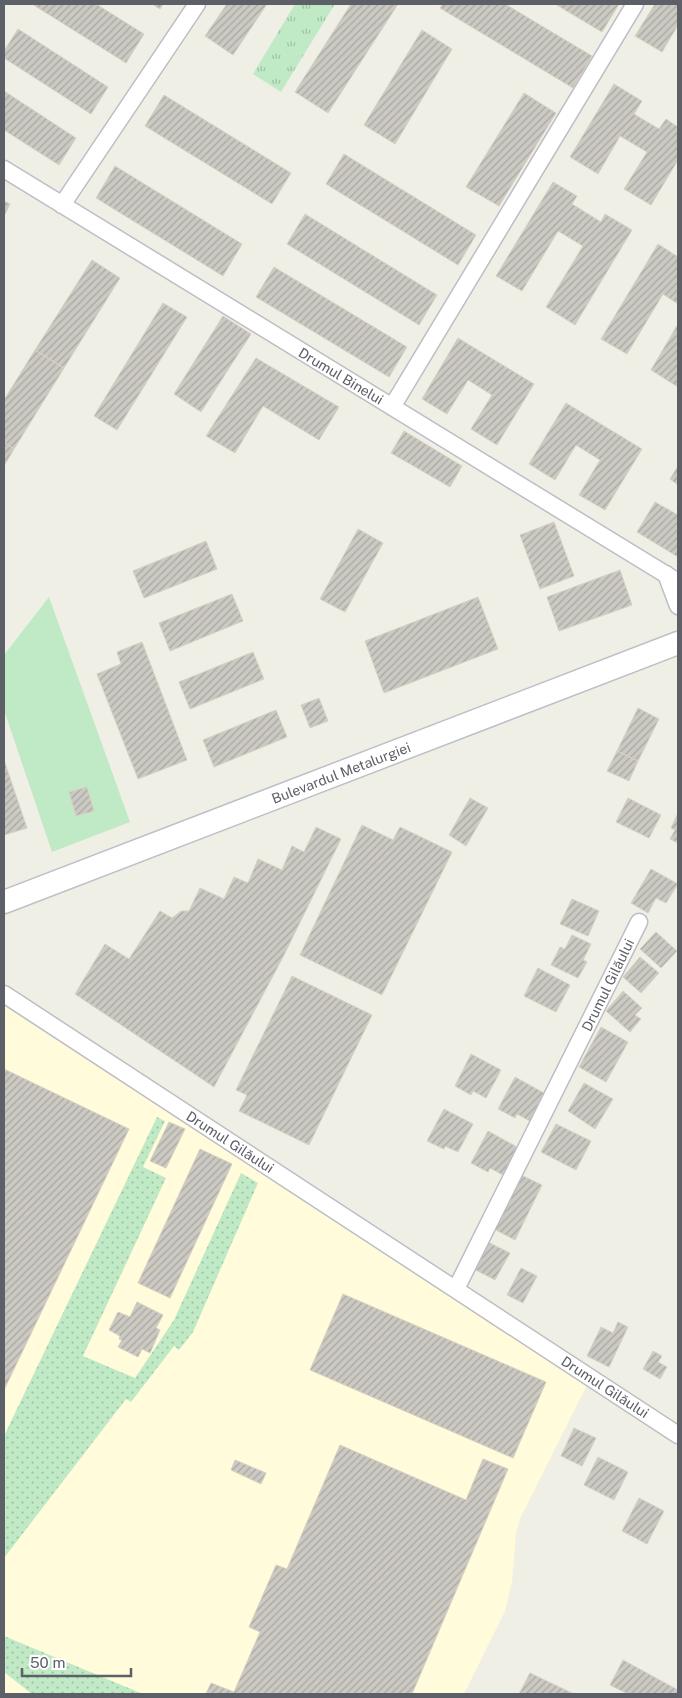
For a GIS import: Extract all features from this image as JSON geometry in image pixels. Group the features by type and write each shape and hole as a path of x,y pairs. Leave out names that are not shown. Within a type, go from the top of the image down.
{"main road":[{"name":"Bulevardul Metalurgiei","path":"4,902 678,642"}],"street":[{"path":"62,206 197,4"},
{"path":"392,406 635,4"},
{"name":"Drumul Binelui","path":"4,169 672,578"},
{"path":"672,578 678,606"},
{"name":"Drumul Gilăului","path":"456,1289 639,922"},
{"name":"Drumul Gilăului","path":"4,994 678,1435"}],"shaded area":[{"path":"4,1006 587,1385 520,1519 516,1533 512,1582 505,1611 464,1694 4,1694"}],"green space":[{"path":"295,4 335,4 281,92 253,74"},
{"path":"49,597 130,822 52,852 4,710 4,655"},
{"path":"157,1117 165,1121 143,1167 166,1178 83,1356 135,1378 174,1320 241,1173 258,1183 193,1332 179,1350 174,1346 131,1402 126,1399 4,1558 4,1436"},
{"path":"4,1636 143,1694 32,1694 4,1672"}],"building":[{"path":"32,4 96,4 144,34 126,63"},
{"path":"152,4 163,4 160,9"},
{"path":"227,4 267,4 233,55 205,36"},
{"path":"351,4 398,4 328,113 295,92"},
{"path":"443,4 505,4 592,56 573,88 440,8"},
{"path":"555,4 619,4 602,32"},
{"path":"655,4 678,4 678,25 662,52 635,36"},
{"path":"18,29 108,87 91,114 4,58 4,51"},
{"path":"422,30 452,49 395,144 364,125"},
{"path":"614,84 642,101 634,114 659,129 666,119 678,127 678,160 651,205 624,189 647,152 620,136 598,174 570,157"},
{"path":"4,91 76,138 59,165 4,130"},
{"path":"524,93 556,113 499,206 466,187"},
{"path":"164,95 291,173 272,204 145,126"},
{"path":"344,154 476,235 458,265 326,184"},
{"path":"115,166 242,244 223,276 96,198"},
{"path":"553,182 577,196 572,204 601,222 605,214 632,230 575,325 546,307 583,246 558,231 522,291 496,276"},
{"path":"4,201 10,204 4,216"},
{"path":"305,214 437,295 419,325 287,244"},
{"path":"658,244 678,257 678,304 663,294 627,354 601,339"},
{"path":"92,260 120,278 64,368 35,350"},
{"path":"274,267 407,347 389,377 256,297"},
{"path":"163,303 187,317 117,430 94,416"},
{"path":"223,316 251,334 201,412 174,394"},
{"path":"678,324 678,387 651,370"},
{"path":"458,338 534,384 497,445 471,429 492,395 468,380 447,414 422,399"},
{"path":"35,350 64,368 14,449 4,442 4,400"},
{"path":"256,358 339,407 319,440 263,406 235,453 206,436"},
{"path":"566,403 642,449 605,510 579,495 600,460 576,445 555,480 529,464"},
{"path":"404,431 462,466 450,487 391,453"},
{"path":"4,442 14,449 4,466"},
{"path":"678,466 678,485 670,479"},
{"path":"655,502 678,515 678,557 637,532"},
{"path":"554,522 574,576 540,589 520,535"},
{"path":"358,529 383,543 345,612 320,599"},
{"path":"206,541 217,569 144,598 133,571"},
{"path":"620,570 632,605 559,631 547,597"},
{"path":"232,594 243,621 170,651 159,623"},
{"path":"478,597 498,649 384,693 365,641"},
{"path":"142,642 187,760 138,779 97,674 121,664 117,652"},
{"path":"253,652 264,679 190,709 179,682"},
{"path":"319,698 328,721 310,728 301,705"},
{"path":"638,708 659,719 638,761 617,751"},
{"path":"276,710 287,737 214,767 203,740"},
{"path":"617,751 638,761 629,781 607,771"},
{"path":"4,760 27,828 4,835"},
{"path":"87,787 94,811 76,816 69,792"},
{"path":"470,798 488,808 466,846 449,835"},
{"path":"628,798 661,815 649,838 616,822"},
{"path":"678,813 678,843 670,839 675,830 671,828"},
{"path":"362,825 393,840 400,827 452,852 382,995 300,955"},
{"path":"316,827 341,839 283,957 214,1087 75,994 105,944 129,959 160,911 172,918 181,911 189,911 200,888 224,899 234,877 248,883 258,859 282,870 292,846 304,852"},
{"path":"651,869 678,884 666,903 656,898 648,913 631,903"},
{"path":"572,899 599,911 588,936 560,924"},
{"path":"656,932 677,951 661,968 640,949"},
{"path":"572,935 591,944 583,960 587,962 578,978 551,965 560,947 565,949"},
{"path":"640,957 659,973 641,993 623,977"},
{"path":"538,968 570,985 556,1012 524,996"},
{"path":"292,976 372,1015 309,1145 239,1111 247,1095 236,1090"},
{"path":"623,991 642,1008 635,1015 641,1019 630,1032 606,1011"},
{"path":"601,1027 628,1042 606,1082 579,1067"},
{"path":"471,1054 501,1070 486,1098 473,1091 471,1095 455,1086"},
{"path":"4,1069 129,1129 4,1390"},
{"path":"515,1077 544,1093 530,1121 517,1114 515,1118 498,1109"},
{"path":"584,1083 613,1099 595,1129 568,1111"},
{"path":"444,1109 473,1124 458,1152 445,1146 444,1149 427,1141"},
{"path":"169,1122 185,1129 166,1168 150,1161"},
{"path":"556,1124 591,1141 576,1170 541,1152"},
{"path":"488,1131 517,1147 503,1175 490,1168 488,1172 471,1163"},
{"path":"200,1149 232,1164 170,1298 138,1283"},
{"path":"521,1175 542,1185 515,1240 494,1229"},
{"path":"488,1242 510,1253 495,1280 474,1269"},
{"path":"521,1268 537,1276 523,1303 507,1295"},
{"path":"343,1294 546,1382 513,1458 310,1370"},
{"path":"137,1302 163,1315 156,1328 160,1330 150,1353 142,1349 138,1357 118,1347 122,1340 119,1339 120,1336 109,1330 118,1312 130,1317"},
{"path":"618,1322 628,1327 609,1367 587,1356 601,1327 613,1333"},
{"path":"653,1351 662,1356 658,1362 667,1367 660,1379 643,1369"},
{"path":"574,1428 596,1438 582,1466 561,1456"},
{"path":"340,1445 466,1500 483,1459 508,1469 412,1694 206,1694 211,1683 234,1692 260,1632 249,1627 276,1565 287,1569"},
{"path":"598,1457 628,1472 614,1500 584,1485"},
{"path":"235,1460 266,1473 261,1484 231,1470"},
{"path":"639,1498 664,1511 647,1544 622,1531"},
{"path":"623,1660 678,1690 678,1694 628,1694 610,1685"},
{"path":"530,1673 574,1694 519,1694"}]}
